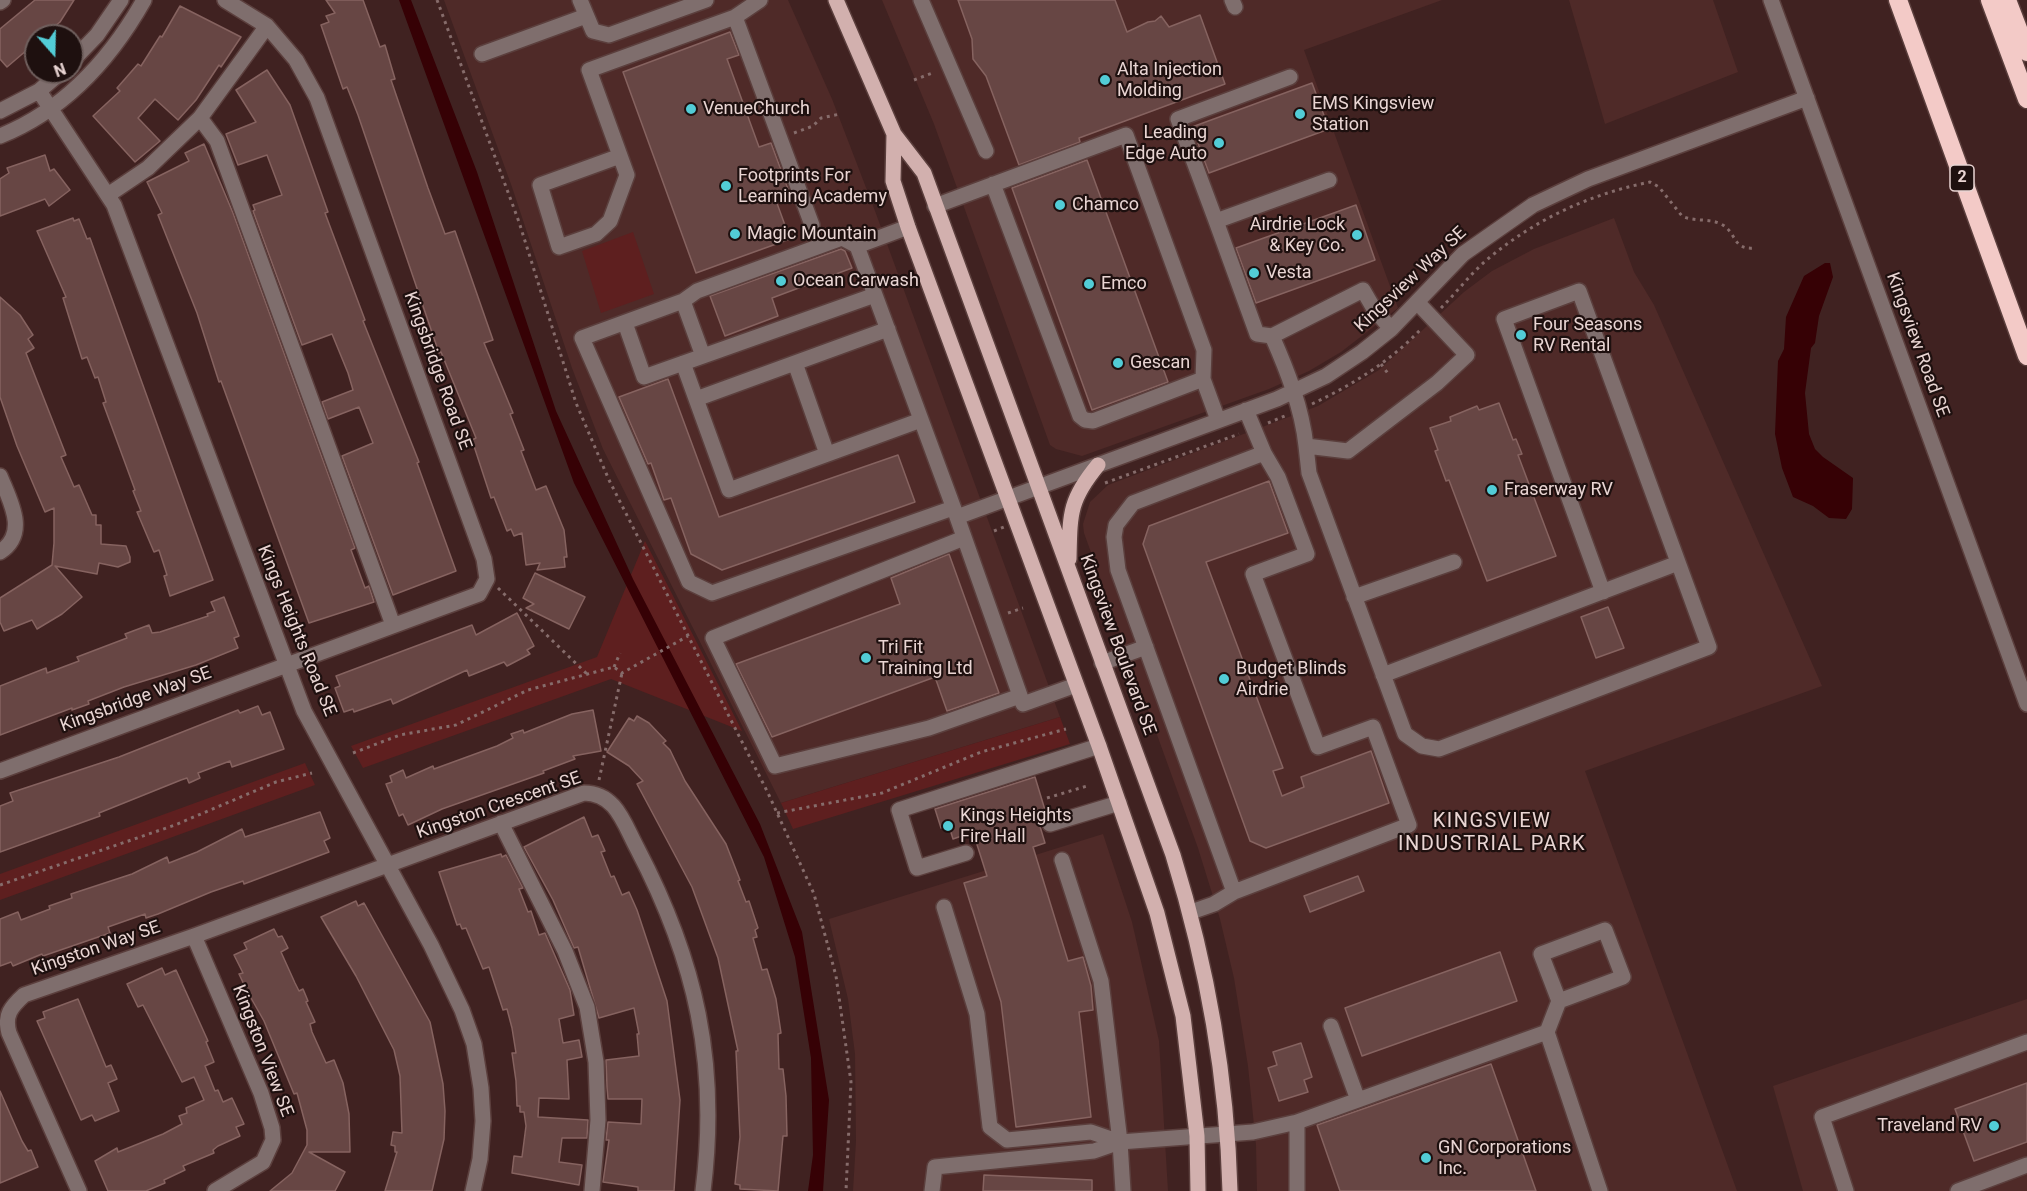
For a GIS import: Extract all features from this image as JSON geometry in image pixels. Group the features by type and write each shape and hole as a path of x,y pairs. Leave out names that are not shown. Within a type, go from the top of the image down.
{"highway":[{"name":"2","path":"1898,0 2027,356"},
{"path":"1990,0 2027,99"},
{"path":"2007,0 2027,52"}],"main road":[{"name":"Kingsview Boulevard SE","path":"836,0 894,134 924,173 1191,912 1216,1027 1229,1134 1230,1191"},
{"name":"Kingsview Boulevard SE","path":"894,134 893,181 908,227 1142,866 1174,975 1185,1037 1197,1136 1198,1191"},
{"path":"1068,567 1073,506 1078,489 1098,465"}],"street":[{"path":"84,49 97,35 121,0"},
{"path":"0,136 33,121 72,93 108,56 144,0"},
{"name":"Kingsbridge Road SE","path":"225,0 267,26 296,60 317,98 484,559 487,579"},
{"path":"580,0 593,31 609,35 706,0"},
{"path":"620,156 540,185 559,247 596,234 610,221 627,175 589,70 735,17 760,0"},
{"path":"921,0 986,151"},
{"name":"Kingsview Road SE","path":"1771,0 2027,704"},
{"path":"482,54 586,16"},
{"path":"735,17 812,225"},
{"path":"108,195 148,168 200,118 267,26"},
{"path":"1290,77 1178,119 1257,334 1272,336 1363,290 1374,309 1391,329"},
{"path":"0,111 39,91 47,84"},
{"name":"Kings Heights Road SE","path":"39,91 114,205 304,711 436,956 462,1010 474,1044 481,1088 483,1121 480,1159 473,1191"},
{"name":"Kingsview Way SE","path":"625,322 582,338 689,582 711,593 955,512 1007,498 1292,392 1326,376 1391,329 1463,254 1499,226 1533,205 1588,179 1807,98"},
{"path":"200,118 217,141 393,626"},
{"path":"935,206 1126,135 1204,350 1203,379 1218,420"},
{"path":"1216,221 1329,180"},
{"path":"993,184 1080,416 1085,420 1093,421 1203,379"},
{"path":"857,246 908,227"},
{"path":"875,295 644,377 625,322 683,301 697,291 842,238 857,246 955,512 1023,704 1076,685"},
{"path":"1272,336 1304,428 1309,473 1406,734 1422,746 1439,748 1709,647 1579,291 1504,319 1603,592"},
{"path":"683,301 703,356"},
{"path":"1306,446 1348,451 1437,383 1467,355 1417,302"},
{"path":"696,399 888,329"},
{"path":"683,363 729,490 921,420"},
{"path":"795,363 827,454"},
{"path":"1191,912 1214,904 1234,892 1409,825 1373,727 1318,747 1253,574 1307,554 1278,477 1264,453 1246,410"},
{"path":"1234,892 1118,570 1114,537 1120,519 1133,503 1264,453"},
{"path":"0,476 17,525 11,544 0,552"},
{"path":"964,538 713,638 775,766 929,728 1020,696"},
{"path":"1354,597 1454,562"},
{"path":"1383,675 1678,563"},
{"path":"286,665 479,594 487,579"},
{"path":"1102,663 1146,647"},
{"name":"Kingsbridge Way SE","path":"0,771 286,665"},
{"path":"966,853 917,868 899,810 1099,746"},
{"name":"Kingston Crescent SE","path":"386,866 584,793 596,794 609,800 616,808 655,882 684,952 706,1061 709,1130 703,1191"},
{"path":"1050,824 1119,803"},
{"path":"501,823 565,951 587,1007 596,1062 598,1120 592,1191"},
{"path":"1062,860 1101,981 1120,1142 1123,1191"},
{"name":"Kingston Way SE","path":"79,1191 6,1023 8,1012 24,995 386,866"},
{"path":"944,908 977,1014 990,1127 1007,1140 1090,1132 1120,1142"},
{"path":"1559,1001 1623,977 1605,930 1541,954 1559,1001 1547,1032 1600,1191"},
{"name":"Kingston View SE","path":"194,936 261,1093 272,1128 273,1140 263,1162 215,1191"},
{"path":"1331,1026 1358,1100"},
{"path":"932,1191 935,1167 1094,1151 1120,1142 1253,1132 1297,1122 1547,1032"},
{"path":"1846,1191 1822,1117 2027,1042"},
{"path":"1297,1122 1297,1191"},
{"path":"1958,1191 2027,1165"}],"path":[{"path":"437,0 519,222 576,403 609,480 777,813 814,894 836,976 851,1082 846,1191"},
{"path":"914,80 942,70"},
{"path":"789,124 792,134 813,126 821,118 840,114"},
{"path":"1380,364 1389,375"},
{"path":"487,579 588,675"},
{"path":"596,794 622,673 688,636"},
{"path":"352,753 400,735 456,725 528,690 614,667 620,653"},
{"path":"614,667 622,673"},
{"path":"777,813 882,792 981,752 1066,729"},
{"path":"0,885 149,835 276,782 312,773"},
{"path":"1047,798 1087,786"}],"shaded area":[{"path":"399,0 411,0 477,172 556,411 633,579 760,824 802,932 829,1100 823,1191 808,1191 813,1155 811,1058 795,957 764,857 574,483"},
{"path":"444,0 788,0 832,99 875,211 1060,717 781,803 603,449 572,368 512,187"},
{"path":"882,0 1442,0 1304,50 1398,308 1341,352 1309,371 1269,389 1082,456 1056,449 1050,445 934,124"},
{"path":"1569,0 1713,0 1738,72 1605,124"},
{"path":"1614,218 1634,272 1654,305 1822,686 1585,771 1737,1191 1257,1191 1256,1145 1248,1066 1234,978 1220,919 1198,848 1084,533 1083,524 1090,502 1108,485 1318,406 1379,370 1464,292 1492,271 1534,249"},
{"path":"633,232 654,294 601,313 582,251"},
{"path":"1825,263 1830,263 1833,277 1819,316 1815,343 1811,348 1805,393 1809,434 1815,449 1853,478 1852,509 1846,519 1829,518 1813,506 1793,497 1782,468 1775,434 1778,361 1784,349 1786,317 1804,276"},
{"path":"645,541 742,731 611,679 363,768 351,746 597,657"},
{"path":"1060,717 1070,744 793,829 781,803"},
{"path":"305,763 315,785 0,900 0,874"},
{"path":"1103,834 1132,922 1159,1041 1168,1191 853,1191 856,1141 855,1054 848,999 829,919"},
{"path":"2027,999 2027,1191 1803,1191 1773,1086"}],"building":[{"path":"35,0 74,0 58,24 24,24 24,53 7,67 0,59 0,29"},
{"path":"326,0 363,0 380,47 385,45 395,79 391,80 428,188 445,234 455,231 493,340 484,343 513,413 510,414 524,450 521,451 536,490 546,486 564,530 567,557 564,557 565,567 537,570 540,563 526,565 522,533 514,536 511,529 507,531 494,497 491,498 472,440 476,438 441,352 439,353 358,115 347,87 343,89 321,25 329,22 326,16 335,13"},
{"name":"Alta Injection Molding","path":"958,0 1115,0 1127,32 1155,21 1161,16 1169,27 1200,15 1225,84 1079,138 1080,142 1019,165 986,76 973,59 972,39"},
{"path":"180,6 241,37 196,100 178,120 155,99 138,118 160,141 135,162 93,116 120,91 117,88 138,64 141,66 160,36 162,37"},
{"path":"730,32 739,55 727,59 759,147 771,143 788,189 774,195 790,239 696,273 623,72"},
{"path":"267,70 290,105 328,212 325,213 365,320 363,321 419,462 417,463 456,571 393,595 342,456 373,443 359,407 328,419 322,402 353,390 348,373 332,334 302,345 253,211 255,210 253,205 282,195 267,155 238,165 226,134 256,122 236,90"},
{"path":"1312,83 1329,129 1209,173 1192,127"},
{"path":"204,144 233,213 355,548 351,550 365,588 369,586 374,602 309,623 221,381 219,382 197,313 158,215 162,213 147,182 189,161 185,153"},
{"path":"45,155 50,171 54,169 70,190 49,206 45,199 0,216 0,179 9,173 7,168"},
{"path":"1087,160 1168,382 1092,410 1012,188"},
{"path":"1356,205 1375,260 1256,303 1236,248"},
{"path":"73,218 74,221 79,219 87,239 90,238 213,580 170,596 164,576 167,575 159,550 154,552 137,512 141,511 133,491 135,490 103,403 106,402 98,377 95,378 87,357 82,359 63,298 66,297 37,231"},
{"name":"Ocean Carwash","path":"841,249 845,251 852,268 772,298 778,316 725,336 710,296"},
{"path":"0,297 20,315 33,335 28,339 34,348 26,353 66,455 61,457 74,487 79,485 92,515 96,515 96,525 101,525 101,544 126,546 130,557 130,562 118,567 99,563 97,574 55,566 82,597 62,614 37,629 32,620 4,631 0,622 0,598 52,565 54,508 45,512 17,446 0,397"},
{"path":"668,379 719,517 898,455 915,502 722,570 691,554 671,498 664,500 651,463 648,464 619,397"},
{"name":"Fraserway RV","path":"1499,403 1513,440 1516,439 1522,454 1518,455 1556,556 1487,581 1449,480 1446,481 1435,451 1438,450 1430,428 1451,421 1450,417 1477,406 1479,410"},
{"path":"1269,481 1288,533 1206,562 1283,768 1273,771 1282,796 1304,787 1301,777 1371,751 1389,803 1266,848 1250,841 1143,544 1149,526"},
{"path":"949,554 999,693 947,711 935,677 772,737 736,664 900,604 891,578"},
{"path":"535,573 585,597 569,629 526,608 534,604 523,598"},
{"path":"224,597 239,636 234,638 238,648 196,665 124,687 88,701 89,704 72,710 72,708 0,735 0,686 46,668 47,673 79,661 77,657 127,638 125,634 149,625 152,633 160,632 208,616 207,614 215,611 211,602"},
{"path":"1608,607 1624,648 1596,658 1581,617"},
{"path":"517,613 534,646 527,650 530,654 507,666 504,662 469,676 467,670 393,704 391,699 354,712 353,709 344,712 335,688 340,686 336,676 472,625 476,635"},
{"path":"258,706 262,715 270,712 284,749 232,767 230,761 198,773 200,778 189,783 187,778 181,780 99,813 100,816 0,852 0,806 13,801 10,793 119,757 238,710 240,713"},
{"path":"593,710 601,751 573,756 575,759 543,771 544,773 442,809 408,825 403,814 399,816 386,784 392,782 390,776 403,770 406,778 433,766 434,769 497,746 513,738 511,734 523,730 524,733 572,714"},
{"path":"637,716 649,723 666,741 663,743 670,750 685,781 726,844 746,902 749,901 758,928 755,930 757,937 753,938 762,970 767,969 776,999 781,1033 778,1034 779,1069 783,1069 786,1096 787,1136 783,1136 778,1191 740,1189 740,1185 735,1184 740,1137 736,1051 738,1051 718,958 692,887 637,784 643,781 629,766 607,752 629,718 634,721"},
{"path":"1035,777 1045,810 1036,813 1045,843 1033,847 1068,961 1083,957 1091,986 1093,1010 1079,1012 1091,1117 1016,1127 1001,1002 964,883 987,876 973,832 953,839 949,826 941,828 935,809"},
{"path":"320,812 330,838 324,841 329,852 244,884 243,881 211,892 158,914 146,918 145,914 108,927 110,933 43,956 42,954 13,966 11,962 0,966 0,919 18,912 21,920 72,898 71,894 132,874 167,857 169,863 197,852 242,829 245,837"},
{"path":"584,817 592,837 598,835 605,851 601,852 611,877 614,876 622,895 629,892 667,1001 680,1100 674,1191 638,1191 638,1187 603,1182 609,1140 606,1140 608,1122 641,1124 642,1099 608,1099 607,1087 606,1060 639,1056 637,1034 639,1034 634,1008 599,1018 578,947 574,948 553,900 524,847"},
{"path":"501,854 502,857 506,855 523,888 519,889 528,912 531,911 539,935 545,933 570,990 574,1015 559,1019 563,1043 579,1040 582,1057 567,1060 569,1099 539,1098 538,1117 588,1120 587,1138 562,1138 559,1162 582,1165 579,1185 512,1173 514,1156 522,1157 526,1126 524,1112 520,1112 520,1106 517,1106 512,1053 516,1053 512,1028 507,1009 503,1010 489,967 483,969 466,928 462,929 460,924 457,925 439,872"},
{"path":"1358,876 1364,891 1310,912 1304,896"},
{"path":"356,901 358,906 364,903 430,1022 443,1084 445,1111 444,1139 432,1191 385,1191 397,1152 395,1152 395,1146 391,1145 393,1132 402,1133 400,1076 394,1050 356,976 321,917"},
{"path":"274,929 278,937 282,936 288,948 281,952 299,991 303,989 308,1001 306,1002 315,1022 310,1024 312,1032 326,1063 334,1060 343,1083 349,1114 350,1152 309,1152 345,1172 335,1191 270,1191 292,1173 307,1145 307,1130 297,1093 294,1094 264,1021 239,974 243,973 234,955 247,949 244,943"},
{"path":"1500,952 1517,1001 1362,1056 1345,1008"},
{"path":"162,968 165,975 176,970 208,1041 206,1042 214,1062 205,1066 215,1091 218,1090 223,1102 232,1098 244,1124 236,1127 240,1136 218,1146 213,1150 214,1153 183,1166 185,1170 164,1180 165,1183 146,1191 108,1191 95,1161 117,1148 118,1152 182,1124 179,1116 187,1113 186,1108 204,1100 194,1077 182,1082 143,1005 138,1007 127,984"},
{"path":"78,999 106,1067 111,1065 117,1079 108,1083 119,1111 95,1121 92,1115 81,1120 37,1021 45,1018 43,1012"},
{"path":"1301,1043 1312,1077 1304,1080 1308,1092 1279,1101 1268,1068 1277,1065 1273,1052"},
{"name":"GN Corporations Inc.","path":"1491,1064 1536,1191 1340,1191 1317,1125"},
{"name":"Traveland RV","path":"2027,1083 2027,1142 1974,1161 1955,1109"},
{"path":"0,1091 22,1141 28,1151 31,1150 38,1167 0,1183"},
{"path":"984,1175 1092,1180 1092,1191 983,1191"}],"place":[{"name":"Alta Injection Molding","path":"1105,80"},
{"name":"VenueChurch","path":"691,109"},
{"name":"EMS Kingsview Station","path":"1300,114"},
{"name":"Leading Edge Auto","path":"1219,143"},
{"name":"Footprints For Learning Academy","path":"726,186"},
{"name":"Chamco","path":"1060,205"},
{"name":"Magic Mountain","path":"735,234"},
{"name":"Airdrie Lock & Key Co.","path":"1357,235"},
{"name":"Vesta","path":"1254,273"},
{"name":"Ocean Carwash","path":"781,281"},
{"name":"Emco","path":"1089,284"},
{"name":"Four Seasons RV Rental","path":"1521,335"},
{"name":"Gescan","path":"1118,363"},
{"name":"Fraserway RV","path":"1492,490"},
{"name":"Tri Fit Training Ltd","path":"866,658"},
{"name":"Budget Blinds Airdrie","path":"1224,679"},
{"name":"Kings Heights Fire Hall","path":"948,826"},
{"name":"Traveland RV","path":"1994,1126"},
{"name":"GN Corporations Inc.","path":"1426,1158"}],"district":[{"name":"KINGSVIEW INDUSTRIAL PARK","path":"1492,834"}]}
